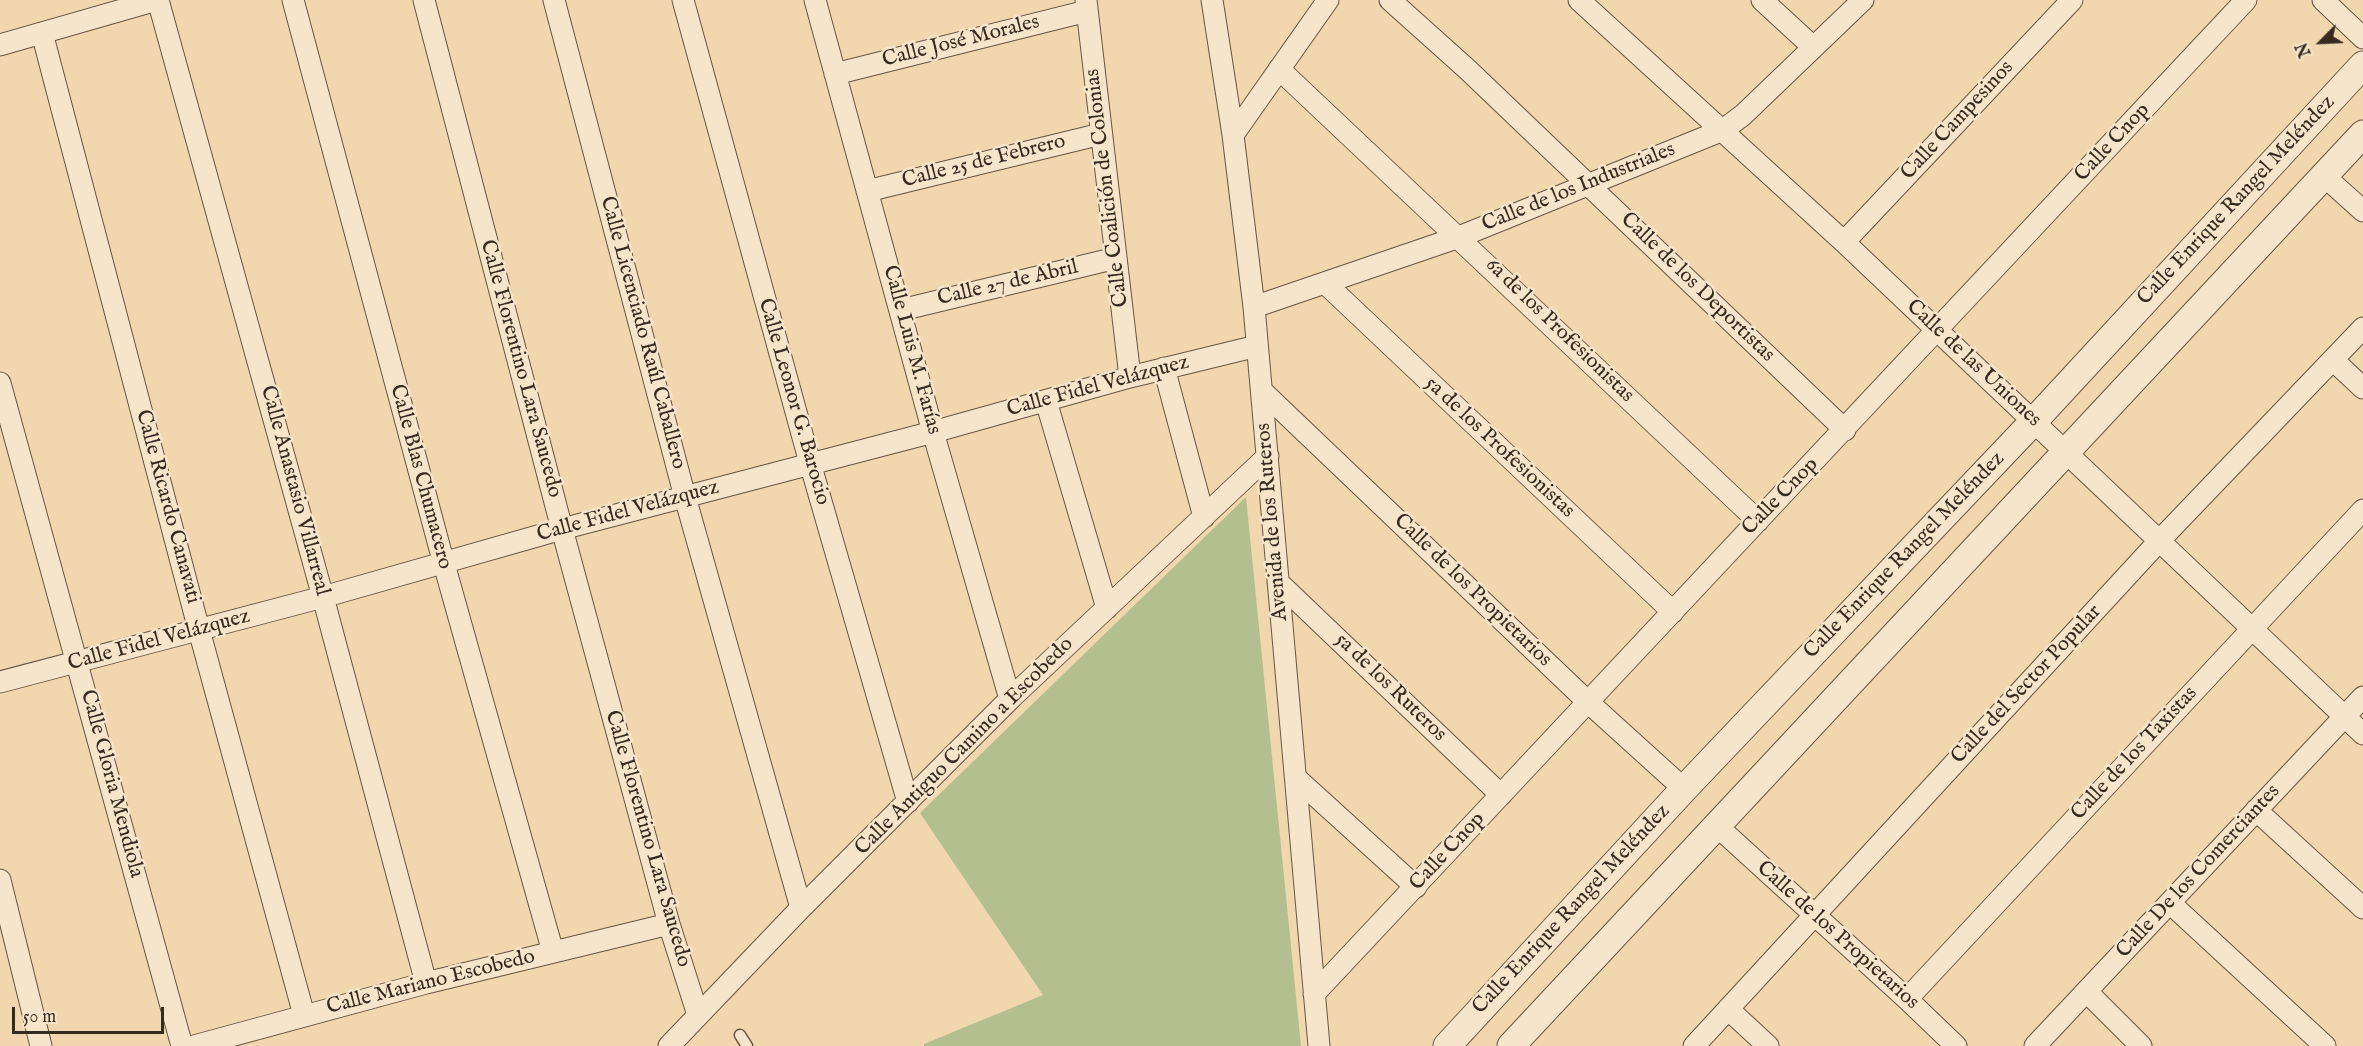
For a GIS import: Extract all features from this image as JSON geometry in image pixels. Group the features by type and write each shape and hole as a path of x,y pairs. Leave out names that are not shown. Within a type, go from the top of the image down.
{"street":[{"path":"0,45 158,0"},
{"name":"Calle Anastasio Villarreal","path":"158,0 323,597 426,983"},
{"name":"Calle Blas Chumacero","path":"293,0 444,564 553,952"},
{"name":"Calle Florentino Lara Saucedo","path":"424,0 562,529 669,924 698,1015"},
{"name":"Calle Licenciado Raúl Caballero","path":"554,0 685,497 801,908"},
{"name":"Calle Leonor G. Barocio","path":"683,0 810,463 908,802"},
{"name":"Calle Luis M. Farías","path":"815,0 933,432 1010,699"},
{"name":"Avenida de los Ruteros","path":"1212,0 1233,135 1254,307 1320,1046"},
{"path":"1233,135 1328,0"},
{"name":"Calle de los Deportistas","path":"1390,0 1467,69 1845,430"},
{"name":"Calle de las Uniones","path":"1579,0 1844,242 2363,734"},
{"path":"1762,0 1813,47"},
{"name":"Calle de los Industriales","path":"1254,307 1459,237 1723,130 1743,115 1863,0"},
{"name":"Calle Campesinos","path":"1844,242 2072,0"},
{"name":"Calle Cnop","path":"1314,994 2246,0"},
{"path":"2323,0 2363,38"},
{"name":"Calle José Morales","path":"835,74 1086,6"},
{"name":"Calle Coalición de Colonias","path":"1086,6 1130,377"},
{"name":"Calle Ricardo Canavati","path":"42,33 199,630 304,1016"},
{"name":"Calle Enrique Rangel Meléndez","path":"1447,1046 1684,789 2033,422 2363,65"},
{"name":"6a de los Profesionistas","path":"1280,69 1758,521"},
{"name":"Calle 25 de Febrero","path":"867,191 1101,134"},
{"path":"1511,1046 2363,134"},
{"path":"2324,175 2363,211"},
{"name":"Calle 27 de Abril","path":"901,310 1116,258"},
{"name":"5a de los Profesionistas","path":"1325,283 1673,612"},
{"name":"Calle del Sector Popular","path":"1694,1046 2160,540 2363,328"},
{"name":"Calle Fidel Velázquez","path":"0,682 323,597 562,529 933,432 1130,377 1257,346"},
{"path":"2333,360 2363,388"},
{"path":"1164,368 1204,517"},
{"name":"Calle Gloria Mendiola","path":"0,383 182,1046"},
{"name":"Calle de los Propietarios","path":"1262,391 1588,702 1684,789"},
{"path":"1046,401 1107,608"},
{"name":"Calle Antiguo Camino a Escobedo","path":"669,1046 801,908 1010,699 1268,456"},
{"name":"Calle de los Taxistas","path":"1907,999 2363,510"},
{"name":"5a de los Ruteros","path":"1278,582 1501,795"},
{"name":"Calle De los Comerciantes","path":"2035,1046 2363,697"},
{"path":"1296,778 1416,887"},
{"path":"2256,810 2363,908"},
{"name":"Calle de los Propietarios","path":"1717,826 1956,1046"},
{"path":"0,880 40,1046"},
{"path":"2170,903 2325,1046"},
{"name":"Calle Mariano Escobedo","path":"194,1046 426,983 669,924"},
{"path":"2087,992 2141,1046"},
{"path":"1728,1009 1768,1046"}],"lane":[{"path":"740,1035 747,1046"}],"green space":[{"path":"1246,497 1301,1046 924,1046 924,1044 1043,995 920,813"}]}
